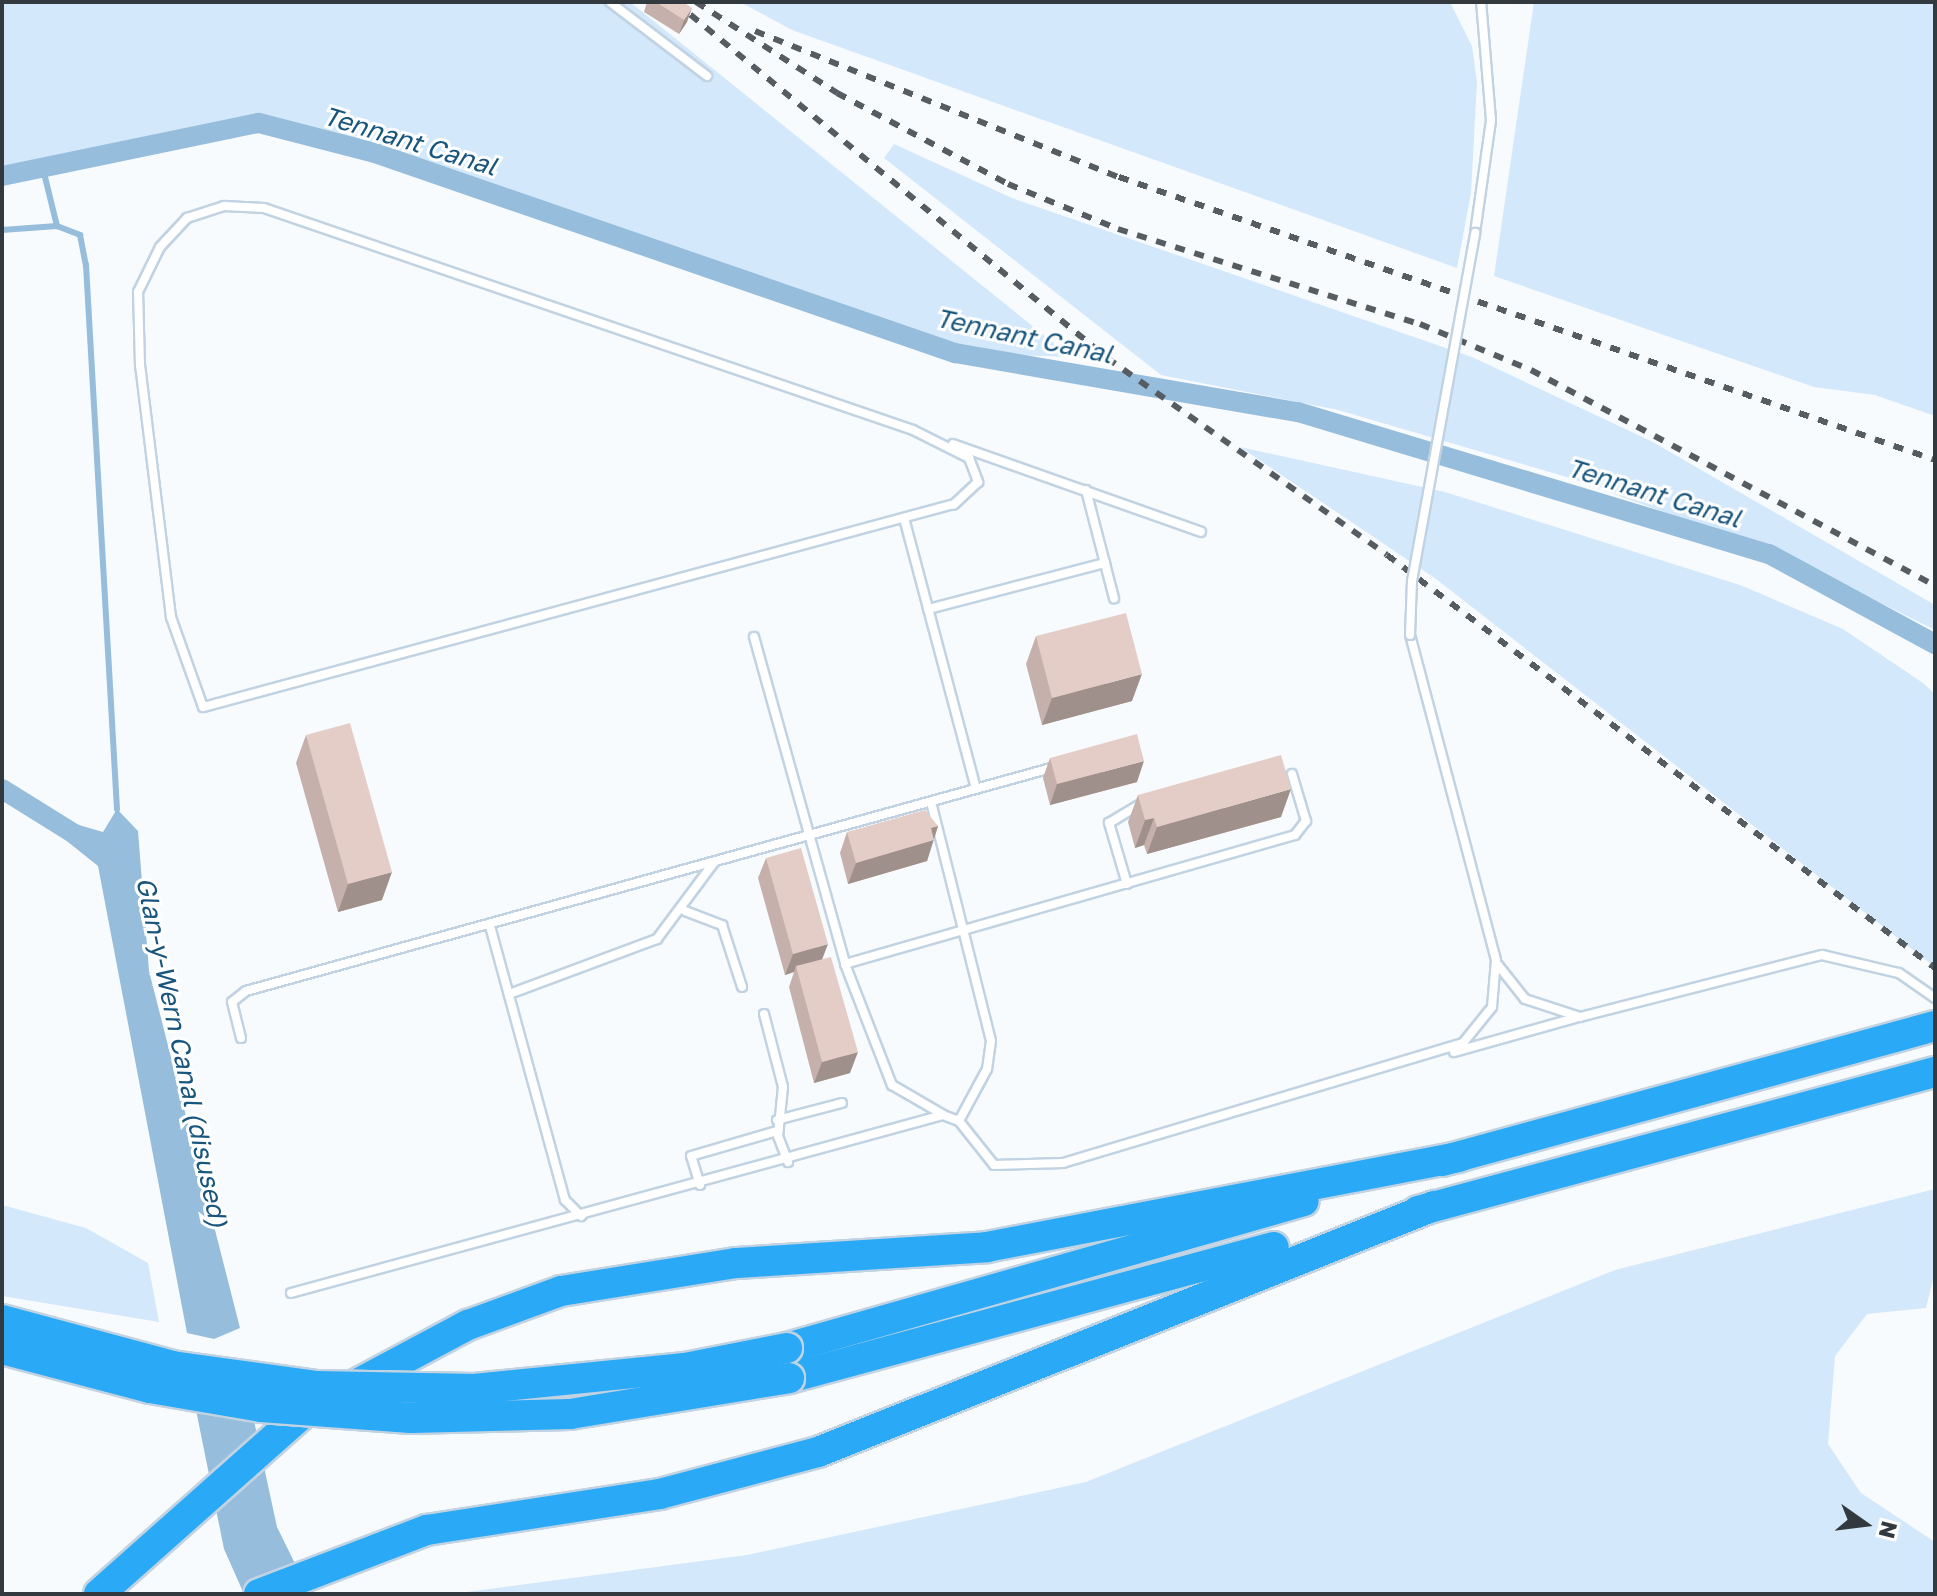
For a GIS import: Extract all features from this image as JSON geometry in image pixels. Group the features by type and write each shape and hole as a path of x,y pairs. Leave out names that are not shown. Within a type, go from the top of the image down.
{"highway":[{"path":"2,1320 172,1366 316,1386 474,1389 685,1368 788,1363 1459,1157 1926,1029"},
{"path":"2,1349 150,1388 261,1407 411,1418 570,1414 1434,1206 1935,1072"},
{"path":"99,1594 303,1413 423,1347 561,1291 645,1273 987,1247 1459,1157"},
{"path":"259,1594 327,1563 427,1530 660,1494 818,1452 1434,1206"}],"lane":[{"path":"610,2 707,76"},
{"path":"1432,1058 1480,1028 1492,1007 1496,960 1410,635 1415,566 1475,233 1491,120 1481,2"},
{"path":"937,439 969,458 978,482 954,504 203,707 171,617 140,366 138,292 160,247 187,218 224,206 264,208 1086,490 1201,532"},
{"path":"1086,490 1114,598"},
{"path":"904,518 976,789"},
{"path":"928,609 1105,563"},
{"path":"754,637 845,964 892,1085 959,1121 994,1165 1063,1163 1580,1017 1822,955 1899,973 1935,998"},
{"path":"241,1038 236,995 809,838 1066,763"},
{"path":"845,964 1295,835 1306,821 1292,774"},
{"path":"1127,884 1109,823 1120,810 1160,796"},
{"path":"931,802 991,1055 959,1121"},
{"path":"509,994 634,952 685,911 713,864"},
{"path":"685,911 722,925 742,987"},
{"path":"490,926 565,1200 582,1216"},
{"path":"1496,960 1525,999 1580,1017"},
{"path":"764,1014 783,1087 777,1131 788,1162"},
{"path":"777,1120 842,1103"},
{"path":"291,1293 788,1162 943,1115"},
{"path":"700,1185 691,1156 777,1131"}],"shaded area":[{"path":"2,2 630,2 1071,357 955,353 375,153 259,123 2,176"},
{"path":"740,2 1450,2 1472,46 1477,82 1471,193 1457,268 792,30"},
{"path":"1534,2 1935,2 1935,416 1875,395 1814,387 1494,276"},
{"path":"894,144 1012,198 1472,357 1651,441 1935,605 1935,630 1790,558 1570,478 1338,410 1161,375 884,158"},
{"path":"1240,447 1445,492 1740,585 1843,629 1923,683 1935,694 1935,967 1436,579"},
{"path":"1935,1189 1935,1272 1926,1308 1867,1314 1835,1356 1828,1444 1861,1493 1935,1542 1935,1594 451,1594 747,1555 1086,1482 1615,1270"},
{"path":"2,1205 86,1228 148,1263 159,1322 2,1296"}],"water":[{"path":"117,809 138,831 149,971 240,1328 214,1339 187,1333 98,866 63,838 72,823 103,832"},
{"path":"248,1393 277,1527 310,1594 244,1594 224,1549 195,1405"}],"building":[{"path":"656,2 683,2 692,8 684,20"},
{"path":"1126,613 1142,674 1052,698 1036,636"},
{"path":"350,723 392,872 348,884 306,735"},
{"path":"1137,734 1144,761 1057,784 1050,758"},
{"path":"1281,755 1291,789 1157,827 1154,818 1145,820 1138,795"},
{"path":"925,810 938,826 931,828 934,840 856,863 847,832"},
{"path":"801,848 828,944 793,954 766,858"},
{"path":"831,957 858,1052 822,1062 796,966"}],"waterway":[{"name":"Tennant Canal","path":"2,176 259,123 375,153 955,353 1298,412 1769,554 1935,644"},
{"path":"43,169 57,226"},
{"path":"2,230 57,226 80,235 86,265 117,809"},
{"name":"Glan-y-Wern Canal (disused)","path":"2,789 87,842"}],"railway":[{"path":"675,2 1107,358 1387,555 1935,968"},
{"path":"696,2 837,93 1008,184 1118,229 1420,324 1531,370 1935,586"},
{"path":"755,31 1119,177 1935,460"}]}
